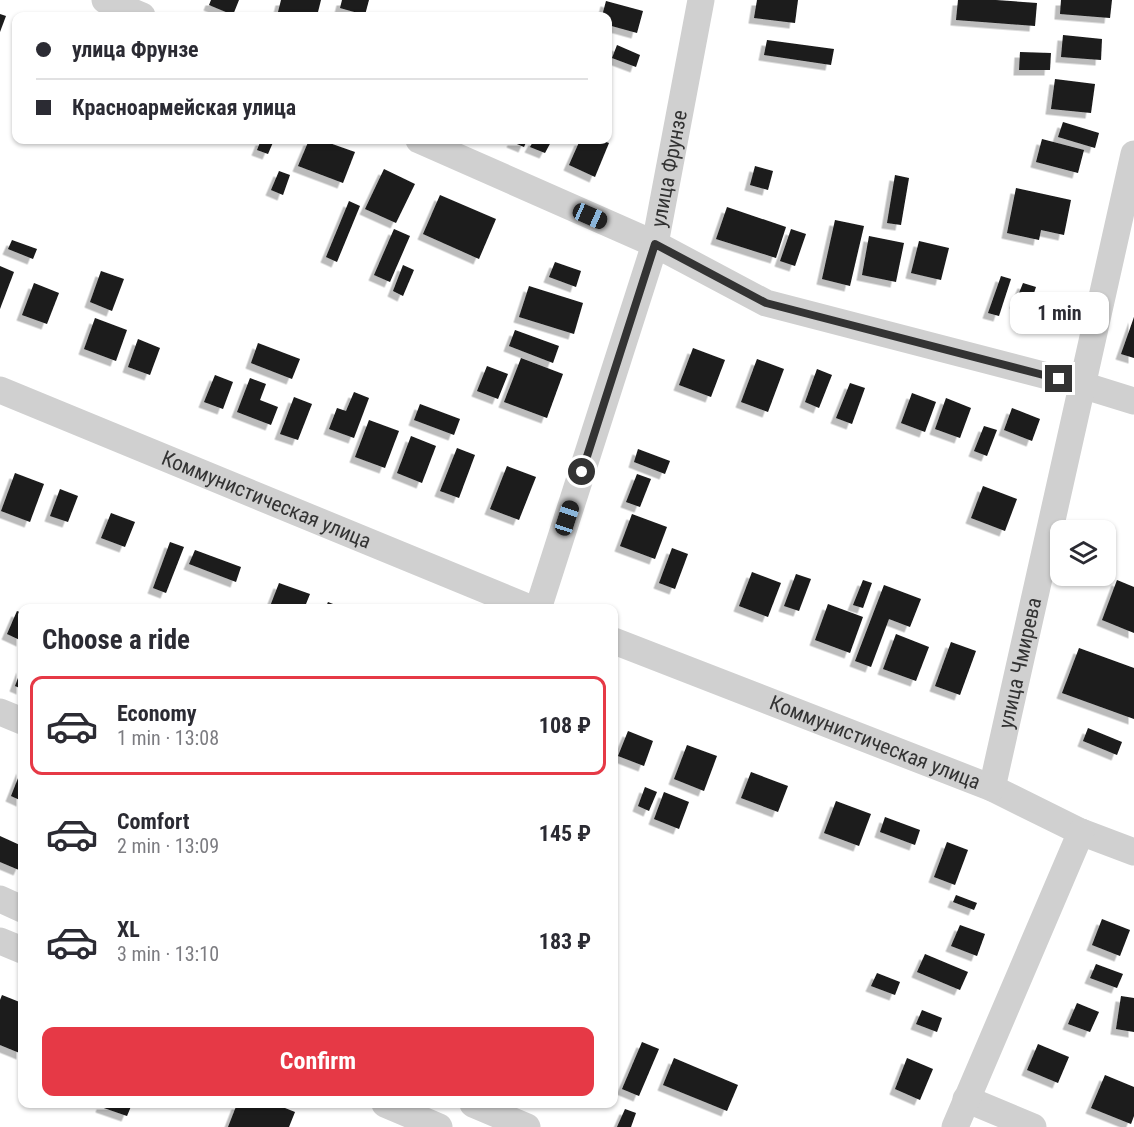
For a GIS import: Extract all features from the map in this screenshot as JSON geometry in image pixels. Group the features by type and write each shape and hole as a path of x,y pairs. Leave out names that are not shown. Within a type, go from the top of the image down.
{"street":[{"path":"105,0 133,12"},
{"name":"улица Фрунзе","path":"540,604 655,244 700,0"},
{"path":"428,144 655,244 766,303 1082,385 1134,401"},
{"name":"улица Чмирева","path":"992,788 1134,154"},
{"name":"Коммунистическая улица","path":"0,390 520,604"},
{"name":"Коммунистическая улица","path":"618,643 992,788 1082,832 1134,852"},
{"path":"0,712 18,719"},
{"path":"955,1127 1082,832"},
{"path":"0,899 18,907"},
{"path":"0,941 18,948"},
{"path":"966,1099 1033,1127"},
{"path":"377,1127 384,1108"},
{"path":"395,1108 439,1127"},
{"path":"482,1108 527,1127"}],"building":[{"path":"211,0 239,0 234,12 226,12 209,5"},
{"path":"281,0 321,0 318,12 278,12"},
{"path":"342,0 369,0 366,12 340,8"},
{"path":"757,0 798,0 795,23 754,18"},
{"path":"958,0 1037,3 1035,26 956,20"},
{"path":"1061,0 1112,0 1110,18 1060,14"},
{"path":"606,1 643,11 637,33 612,26 612,12 603,12"},
{"path":"0,14 6,16 0,32"},
{"path":"1063,35 1102,39 1101,60 1061,57"},
{"path":"767,40 834,49 831,65 764,55"},
{"path":"617,45 640,55 636,67 612,58"},
{"path":"1020,52 1051,53 1050,70 1019,70"},
{"path":"1055,79 1095,84 1091,113 1051,109"},
{"path":"1063,122 1099,133 1095,148 1058,137"},
{"path":"1042,139 1084,150 1078,173 1036,162"},
{"path":"259,144 272,144 268,154 257,150"},
{"path":"307,144 332,144 355,152 343,183 298,166"},
{"path":"532,144 550,144 545,153 530,147"},
{"path":"578,144 609,144 595,177 569,165"},
{"path":"755,166 773,171 768,190 750,185"},
{"path":"384,169 415,184 396,223 365,209"},
{"path":"279,171 290,175 283,195 271,190"},
{"path":"895,175 909,178 901,225 887,223"},
{"path":"1016,188 1071,200 1064,235 1041,230 1039,240 1007,233"},
{"path":"440,195 496,219 479,259 423,234"},
{"path":"349,201 360,206 337,262 326,257"},
{"path":"727,207 786,227 776,258 716,239"},
{"path":"835,220 864,226 850,286 822,279"},
{"path":"394,229 410,236 390,282 374,275"},
{"path":"791,229 806,234 795,266 780,261"},
{"path":"869,236 904,243 896,282 862,275"},
{"path":"12,240 37,249 33,259 8,249"},
{"path":"919,241 949,248 941,280 911,273"},
{"path":"555,262 581,271 576,287 549,277"},
{"path":"403,265 414,270 403,296 393,291"},
{"path":"0,266 14,272 0,309"},
{"path":"101,271 124,279 112,311 90,302"},
{"path":"1001,276 1011,279 999,316 988,313"},
{"path":"34,283 59,293 47,324 22,315"},
{"path":"1023,283 1036,287 1029,308 1015,303"},
{"path":"529,286 583,303 574,334 519,317"},
{"path":"1134,317 1134,358 1121,354"},
{"path":"95,318 127,330 116,361 84,349"},
{"path":"515,330 559,346 553,363 509,346"},
{"path":"138,339 160,348 150,375 128,367"},
{"path":"258,343 300,359 292,379 251,363"},
{"path":"693,348 725,360 711,397 679,385"},
{"path":"521,358 563,374 547,418 504,402"},
{"path":"757,359 784,369 768,412 741,402"},
{"path":"487,366 508,374 498,399 477,391"},
{"path":"817,369 832,375 819,408 805,402"},
{"path":"215,375 233,382 223,409 204,402"},
{"path":"250,378 266,384 260,400 278,407 271,425 237,412"},
{"path":"850,383 865,388 852,424 836,418"},
{"path":"354,392 369,398 354,438 329,429 337,408 346,411"},
{"path":"912,393 936,402 925,432 901,423"},
{"path":"294,397 312,404 298,440 280,434"},
{"path":"946,398 971,408 960,438 935,429"},
{"path":"420,404 460,419 454,435 414,420"},
{"path":"1012,408 1040,419 1032,441 1004,430"},
{"path":"369,420 399,431 385,468 355,457"},
{"path":"984,426 997,430 987,456 974,451"},
{"path":"411,436 436,446 422,483 397,473"},
{"path":"457,448 475,455 459,498 440,491"},
{"path":"638,449 670,461 665,474 634,462"},
{"path":"507,466 536,477 519,520 490,509"},
{"path":"15,473 44,484 30,522 1,511"},
{"path":"637,474 651,479 640,507 626,502"},
{"path":"983,486 1017,499 1005,531 971,518"},
{"path":"60,489 78,496 68,522 50,516"},
{"path":"111,513 135,522 125,547 101,538"},
{"path":"632,514 667,527 655,559 620,546"},
{"path":"170,542 184,547 166,593 153,588"},
{"path":"672,548 688,554 675,589 659,583"},
{"path":"195,550 241,567 236,582 189,564"},
{"path":"752,572 781,583 768,617 739,606"},
{"path":"796,574 811,579 799,611 784,606"},
{"path":"863,580 872,583 863,608 853,605"},
{"path":"1117,580 1134,587 1134,633 1102,620"},
{"path":"279,583 310,594 306,604 271,604"},
{"path":"884,585 921,599 910,627 889,619 871,667 855,661"},
{"path":"828,604 863,617 850,653 815,640"},
{"path":"17,611 18,611 18,639 7,634"},
{"path":"896,634 929,647 916,681 883,669"},
{"path":"951,642 976,651 960,695 935,686"},
{"path":"1079,648 1134,668 1134,719 1062,693"},
{"path":"1088,728 1122,742 1117,755 1083,741"},
{"path":"628,731 653,741 644,766 618,756"},
{"path":"687,745 717,756 704,791 674,779"},
{"path":"751,772 788,786 778,812 741,798"},
{"path":"18,778 18,799 11,796"},
{"path":"645,787 657,792 649,811 638,806"},
{"path":"664,792 689,802 679,829 654,819"},
{"path":"836,801 871,814 859,846 824,833"},
{"path":"885,817 920,830 915,845 880,832"},
{"path":"0,836 18,844 18,870 0,862"},
{"path":"947,842 968,850 955,885 934,877"},
{"path":"956,895 977,903 974,910 953,902"},
{"path":"1102,919 1130,930 1120,956 1092,945"},
{"path":"960,925 985,934 977,956 951,946"},
{"path":"925,954 968,972 960,990 917,972"},
{"path":"1096,964 1123,974 1117,988 1090,978"},
{"path":"877,973 900,982 895,995 871,986"},
{"path":"2,995 18,1001 18,1052 0,1045"},
{"path":"1121,996 1134,998 1134,1032 1116,1029"},
{"path":"1077,1003 1099,1012 1090,1032 1068,1024"},
{"path":"922,1010 942,1018 937,1032 916,1024"},
{"path":"642,1042 659,1049 639,1096 622,1089"},
{"path":"1038,1044 1069,1057 1058,1083 1027,1070"},
{"path":"674,1058 738,1085 727,1111 663,1085"},
{"path":"907,1058 933,1069 920,1100 895,1089"},
{"path":"1105,1075 1134,1087 1134,1116 1131,1124 1091,1108"},
{"path":"104,1108 130,1108 127,1116"},
{"path":"235,1108 285,1108 295,1112 289,1127 228,1127"},
{"path":"625,1109 636,1113 631,1127 617,1127"}],"route":[{"path":"582,472 655,244 766,303 1059,379"}]}
